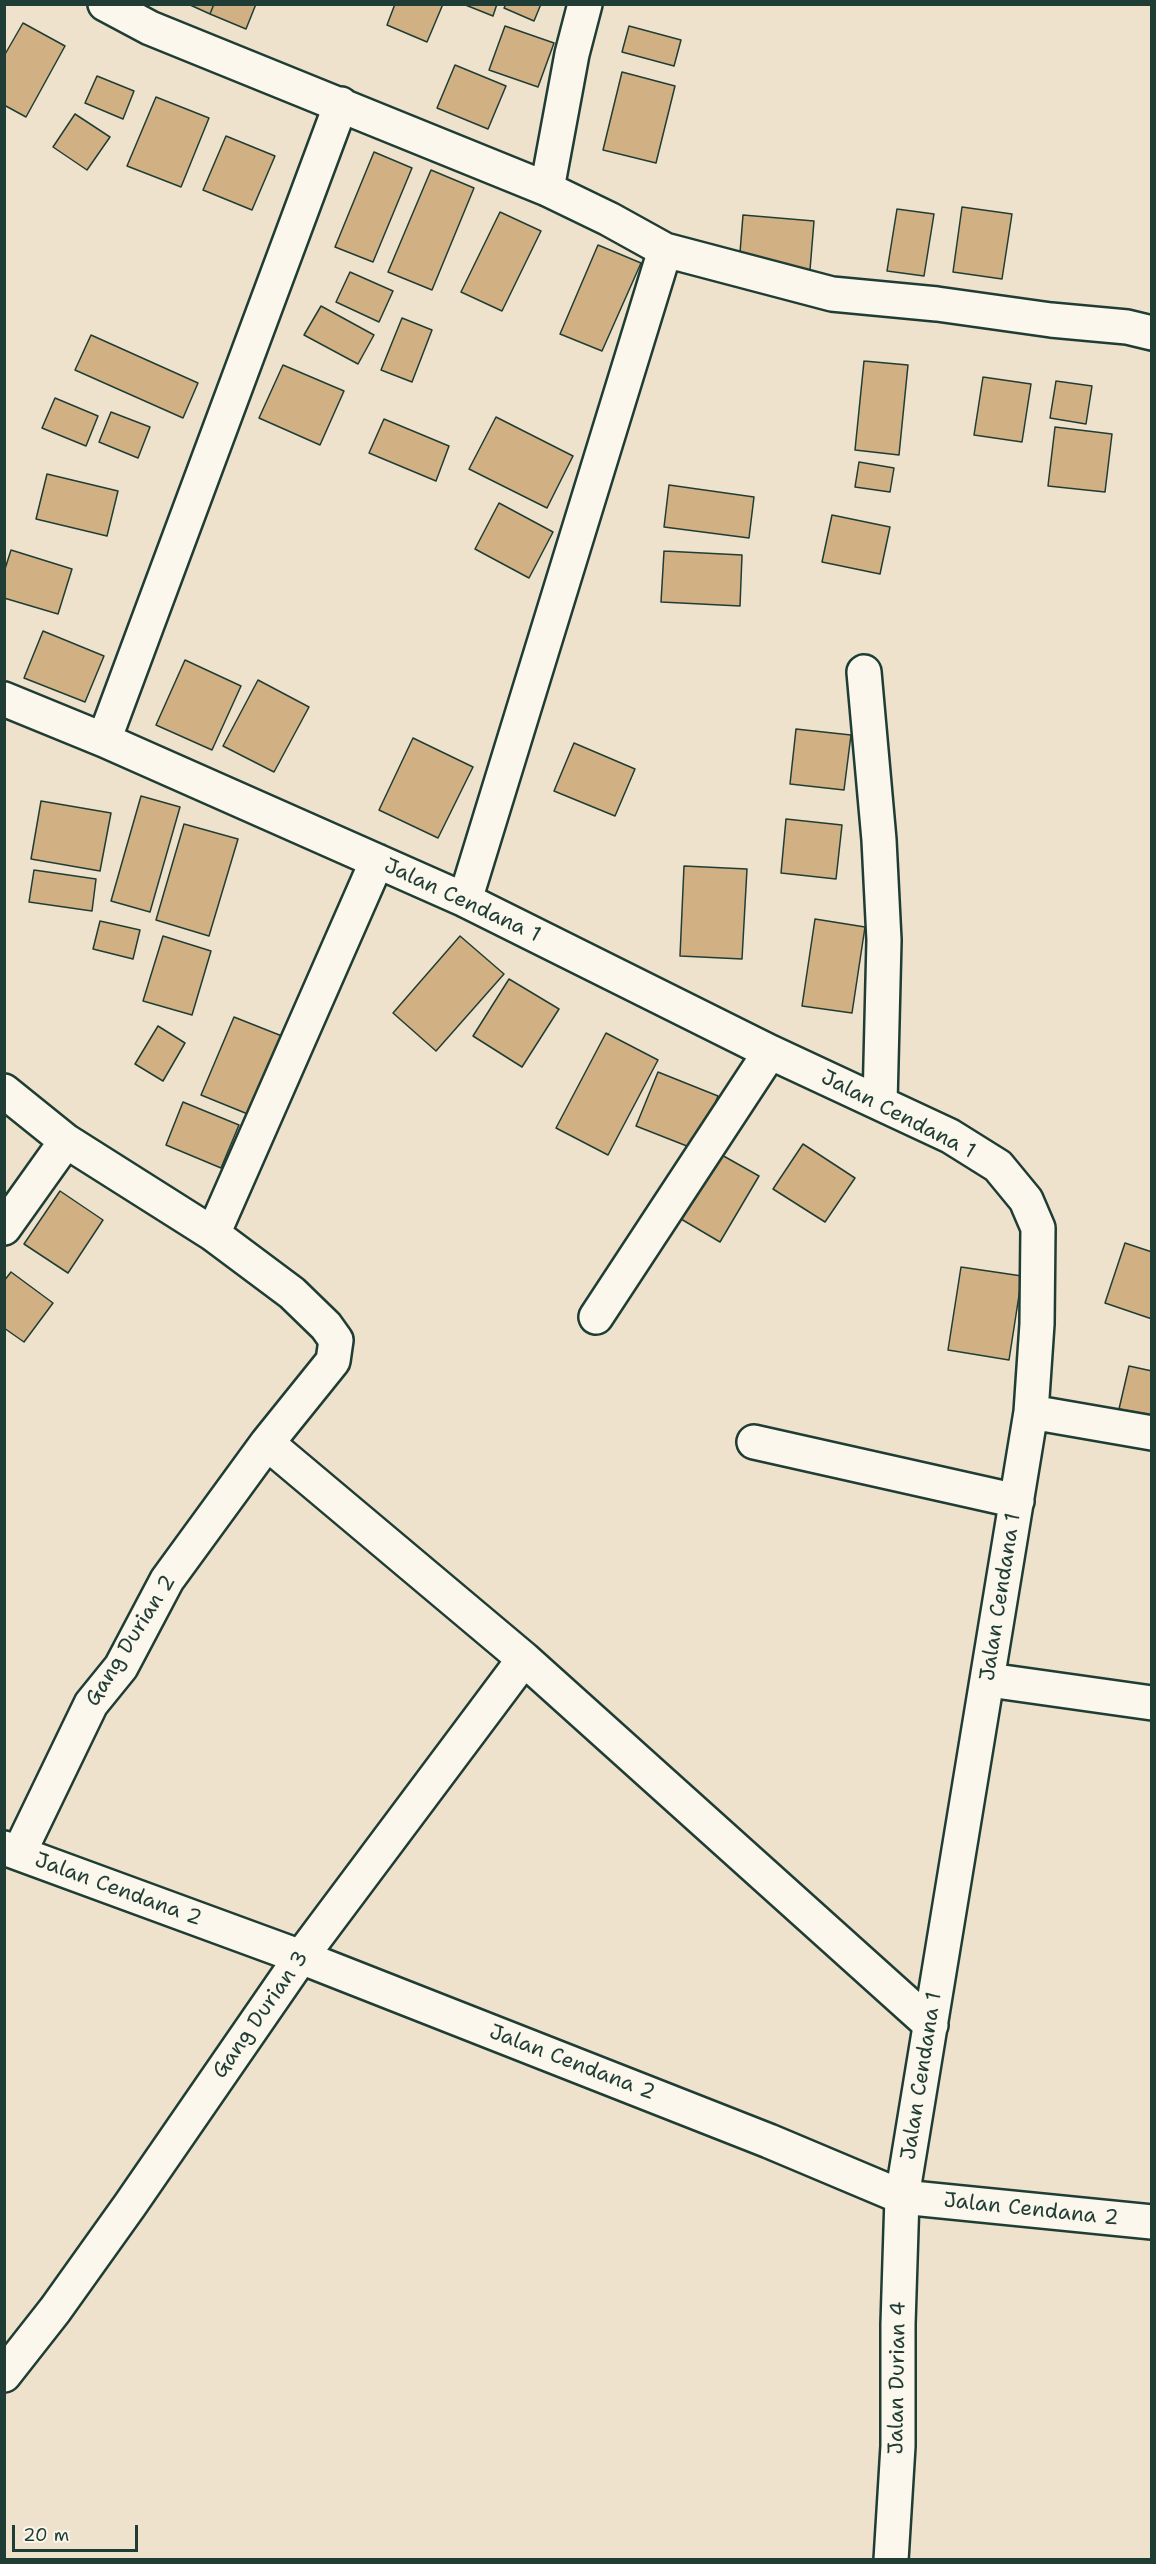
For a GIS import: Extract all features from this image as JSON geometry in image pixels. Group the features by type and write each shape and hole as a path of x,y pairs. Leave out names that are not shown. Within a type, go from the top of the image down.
{"street":[{"path":"105,4 154,16 341,104 547,189 609,219 665,250 832,294 1127,327 1152,333"},
{"path":"547,189 572,54 585,4"},
{"path":"104,740 341,104"},
{"path":"465,900 665,250"},
{"path":"864,672 879,840 884,940 880,1103"},
{"name":"Jalan Cendana 1","path":"4,699 104,740 465,900 770,1052 950,1136 998,1167 1026,1200 1038,1228 1037,1323 1031,1412 903,2197"},
{"path":"4,1092 66,1141 213,1234 377,861"},
{"path":"596,1317 770,1052"},
{"path":"4,1228 66,1141"},
{"name":"Gang Durian 2","path":"12,1851 91,1704 121,1667 167,1580 267,1443 333,1361 336,1340 326,1326 292,1293 213,1234"},
{"path":"1031,1412 1152,1433"},
{"path":"754,1442 1017,1501"},
{"path":"267,1443 524,1659 931,2025"},
{"name":"Gang Durian 3","path":"4,2375 55,2310 117,2224 301,1957 524,1659"},
{"path":"988,1680 1152,1702"},
{"name":"Jalan Cendana 2","path":"12,1851 301,1957 769,2141 903,2197 1152,2222"},
{"name":"Jalan Durian 4","path":"891,2559 898,2446 898,2324 903,2197"}],"building":[{"path":"188,4 214,4 210,14"},
{"path":"214,4 256,4 246,29 210,14"},
{"path":"395,4 443,4 427,42 387,25"},
{"path":"463,4 497,4 493,16"},
{"path":"506,4 541,4 534,21 504,8"},
{"path":"23,23 65,46 26,117 4,105 4,56"},
{"path":"505,26 554,43 538,87 489,70"},
{"path":"629,26 681,40 674,66 622,52"},
{"path":"455,65 506,86 488,129 437,108"},
{"path":"622,72 675,86 656,163 603,150"},
{"path":"97,76 134,91 123,119 85,103"},
{"path":"156,97 209,118 181,187 127,166"},
{"path":"75,114 110,137 87,170 53,147"},
{"path":"226,136 275,156 252,210 203,190"},
{"path":"374,152 412,168 373,262 335,247"},
{"path":"431,170 474,188 432,290 388,272"},
{"path":"962,207 1012,214 1002,279 953,272"},
{"path":"897,209 934,214 924,276 887,271"},
{"path":"500,212 541,231 502,311 461,292"},
{"path":"743,215 814,221 810,270 739,265"},
{"path":"598,245 641,263 602,351 560,334"},
{"path":"350,272 393,291 379,322 336,302"},
{"path":"321,306 374,335 358,364 304,335"},
{"path":"402,318 432,330 412,382 381,370"},
{"path":"91,335 198,383 183,418 75,370"},
{"path":"864,361 908,365 899,455 855,450"},
{"path":"283,365 344,391 320,445 259,418"},
{"path":"983,377 1031,384 1022,442 974,435"},
{"path":"1056,381 1092,386 1086,424 1050,418"},
{"path":"55,398 98,416 86,446 42,428"},
{"path":"111,412 150,427 138,458 99,442"},
{"path":"496,417 573,456 547,508 469,469"},
{"path":"384,419 449,446 436,481 369,453"},
{"path":"1055,427 1112,434 1105,492 1048,486"},
{"path":"859,462 894,468 890,492 855,487"},
{"path":"47,474 118,491 107,536 36,519"},
{"path":"669,485 754,497 749,538 664,527"},
{"path":"499,503 553,532 529,578 475,549"},
{"path":"832,515 890,527 880,574 822,562"},
{"path":"11,550 72,569 58,614 4,598 4,572"},
{"path":"664,551 742,555 740,606 661,602"},
{"path":"43,631 104,656 85,702 24,678"},
{"path":"185,660 241,686 212,750 156,725"},
{"path":"258,680 309,707 274,772 223,746"},
{"path":"796,729 851,735 844,790 790,784"},
{"path":"413,738 473,767 438,838 379,810"},
{"path":"574,743 635,769 615,816 554,791"},
{"path":"141,796 180,807 150,912 111,901"},
{"path":"41,801 111,813 100,871 31,859"},
{"path":"786,819 842,825 836,879 781,873"},
{"path":"184,824 238,839 209,936 156,920"},
{"path":"684,866 747,869 742,959 680,956"},
{"path":"34,870 96,879 92,911 29,902"},
{"path":"815,919 865,927 852,1013 802,1006"},
{"path":"100,921 140,930 133,959 93,949"},
{"path":"163,936 211,951 192,1015 143,1001"},
{"path":"460,936 504,974 436,1051 393,1013"},
{"path":"509,979 559,1009 522,1067 473,1036"},
{"path":"234,1017 287,1038 255,1117 201,1095"},
{"path":"158,1026 185,1043 163,1081 135,1064"},
{"path":"606,1033 658,1060 608,1155 556,1128"},
{"path":"658,1072 718,1096 697,1150 636,1126"},
{"path":"183,1102 239,1125 221,1168 166,1145"},
{"path":"803,1144 855,1178 825,1222 773,1189"},
{"path":"720,1154 759,1176 720,1242 681,1219"},
{"path":"60,1191 103,1220 68,1273 24,1244"},
{"path":"1125,1243 1152,1252 1152,1319 1105,1303"},
{"path":"961,1267 1022,1276 1009,1360 948,1350"},
{"path":"11,1272 53,1303 24,1342 4,1328 4,1281"},
{"path":"1129,1366 1152,1371 1152,1415 1119,1409"}]}
